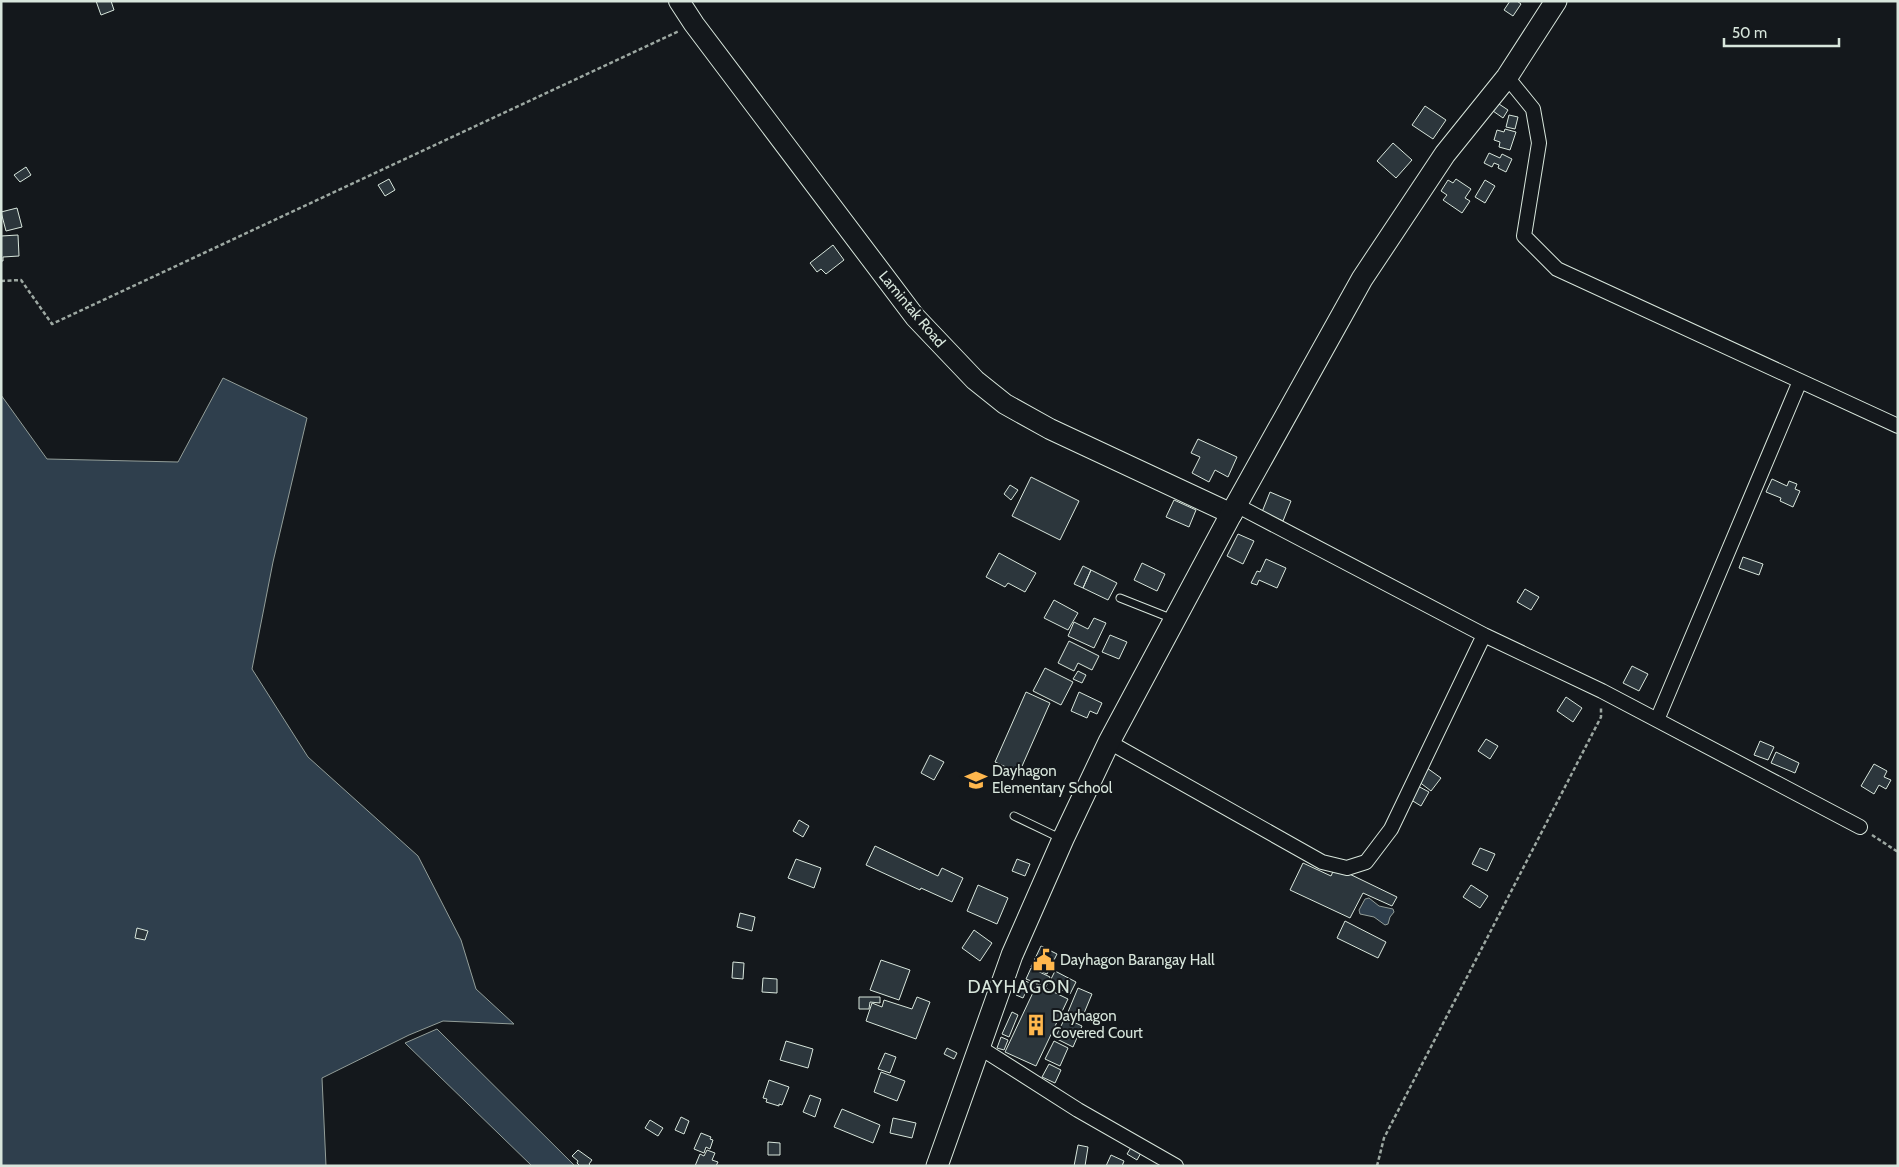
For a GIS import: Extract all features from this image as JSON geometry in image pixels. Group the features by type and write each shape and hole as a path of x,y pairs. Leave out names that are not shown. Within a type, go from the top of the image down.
{"main road":[{"name":"Lamintak Road","path":"679,1 694,24 915,317 976,380 1005,404 1050,428 1234,510"},
{"path":"936,1166 1012,955 1063,839 1109,742 1234,510 1362,279 1445,154 1507,77 1556,1"}],"street":[{"path":"1507,77 1532,109 1538,143 1524,236 1557,269 1898,426"},
{"path":"1657,720 1800,381"},
{"path":"1234,510 1602,691 1860,827"},
{"path":"1109,742 1322,862 1347,868 1366,862 1391,829 1484,634"},
{"path":"979,1047 1078,1110 1176,1166"}],"lane":[{"path":"1120,598 1175,620"},
{"path":"1014,816 1063,839"}],"path":[{"path":"1,281 21,280 52,324 694,24"},
{"path":"1377,1166 1384,1138 1601,717 1602,691"},
{"path":"1860,827 1898,852"}],"water":[{"path":"223,378 307,418 273,562 252,669 308,757 418,856 461,940 476,989 514,1024 443,1021 409,1035 322,1078 326,1166 1,1166 1,395 47,459 178,462"},
{"path":"1369,898 1379,906 1393,909 1394,912 1388,924 1385,925 1374,917 1360,914 1359,910 1365,899"},
{"path":"437,1029 575,1166 532,1166 405,1043"}],"building":[{"path":"96,1 111,1 114,10 101,15"},
{"path":"1510,1 1517,1 1521,4 1513,16 1504,10"},
{"path":"1499,104 1508,110 1503,118 1493,111"},
{"path":"1425,106 1446,120 1433,139 1412,125"},
{"path":"1509,115 1518,117 1515,129 1506,127"},
{"path":"1505,129 1516,132 1510,150 1499,147 1500,142 1494,140 1497,130 1504,132"},
{"path":"1393,143 1412,160 1396,178 1377,161"},
{"path":"1489,153 1500,158 1502,154 1512,159 1506,172 1498,168 1499,165 1494,163 1492,167 1484,163"},
{"path":"26,167 31,175 20,182 14,175"},
{"path":"389,179 395,190 385,196 378,185"},
{"path":"1456,179 1471,189 1465,198 1470,201 1462,213 1443,200 1447,195 1441,191 1448,180 1453,183"},
{"path":"1485,180 1495,186 1485,203 1475,197"},
{"path":"17,208 22,227 6,231 1,212"},
{"path":"18,235 19,256 3,257 3,261 1,261 1,236"},
{"path":"833,245 844,260 826,274 821,269 817,272 810,263"},
{"path":"1198,439 1237,457 1228,477 1215,470 1209,482 1192,473 1200,457 1191,453"},
{"path":"1031,477 1079,501 1060,540 1012,516"},
{"path":"1772,479 1787,486 1789,481 1797,484 1795,489 1800,491 1793,507 1780,501 1781,498 1766,492"},
{"path":"1010,485 1018,490 1011,500 1004,494"},
{"path":"1270,492 1291,501 1283,521 1262,512"},
{"path":"1174,500 1196,510 1189,527 1166,517"},
{"path":"1238,534 1254,541 1243,564 1227,556"},
{"path":"999,553 1036,573 1025,592 1008,583 1005,587 986,577"},
{"path":"1743,557 1763,564 1759,575 1739,568"},
{"path":"1266,559 1286,568 1277,588 1259,580 1257,585 1251,583 1257,571 1260,572"},
{"path":"1142,563 1165,574 1157,591 1134,580"},
{"path":"1083,566 1091,570 1083,588 1074,584"},
{"path":"1091,570 1117,583 1108,600 1083,588"},
{"path":"1525,589 1539,597 1531,610 1517,602"},
{"path":"1054,600 1078,613 1068,630 1044,618"},
{"path":"1094,618 1106,623 1094,648 1068,636 1074,622 1088,629"},
{"path":"1110,635 1127,642 1119,659 1102,652"},
{"path":"1069,641 1099,656 1092,670 1078,663 1074,671 1058,663"},
{"path":"1632,666 1648,674 1639,691 1623,683"},
{"path":"1045,668 1073,682 1061,705 1033,691"},
{"path":"1078,671 1086,675 1082,683 1073,679"},
{"path":"1026,692 1050,703 1019,773 995,762"},
{"path":"1079,692 1102,703 1097,714 1090,711 1087,718 1071,711"},
{"path":"1566,697 1582,708 1573,722 1557,711"},
{"path":"1486,739 1498,746 1490,759 1478,751"},
{"path":"1760,741 1774,747 1768,760 1754,755"},
{"path":"1776,752 1799,763 1795,773 1771,763"},
{"path":"930,755 944,762 934,780 921,773"},
{"path":"1874,764 1887,771 1884,777 1891,780 1886,789 1879,785 1874,794 1861,786"},
{"path":"1427,768 1441,778 1431,791 1418,781"},
{"path":"1416,785 1429,792 1421,806 1408,798"},
{"path":"799,820 809,826 803,837 793,831"},
{"path":"875,846 938,876 942,868 963,878 952,902 921,888 920,890 866,865"},
{"path":"1480,848 1495,854 1487,871 1472,864"},
{"path":"796,859 821,868 814,888 788,878"},
{"path":"1017,859 1030,864 1025,876 1012,871"},
{"path":"1303,863 1331,876 1335,867 1397,897 1392,906 1363,893 1350,918 1290,890"},
{"path":"978,885 1008,898 997,924 967,911"},
{"path":"1471,885 1488,896 1480,908 1463,897"},
{"path":"740,913 755,917 752,931 737,927"},
{"path":"1345,921 1386,942 1378,958 1337,938"},
{"path":"137,928 148,931 145,940 135,938"},
{"path":"974,930 992,943 980,961 962,948"},
{"name":"Dayhagon Barangay Hall","path":"1041,946 1057,954 1047,974 1031,967"},
{"path":"881,960 910,970 899,1000 870,990"},
{"path":"733,962 744,963 743,979 732,978"},
{"path":"1031,968 1050,977 1046,987 1026,979"},
{"path":"1055,971 1076,982 1070,994 1049,983"},
{"path":"763,978 777,979 777,993 762,992"},
{"path":"1023,980 1030,983 1023,998 1016,995"},
{"name":"Dayhagon Covered Court","path":"1037,984 1068,999 1036,1066 1005,1052"},
{"path":"1078,988 1092,994 1082,1018 1068,1012"},
{"path":"859,997 880,997 880,1003 870,1002 869,1009 859,1009"},
{"path":"917,997 930,1002 916,1039 866,1021 872,1003 882,1007 884,1000 912,1009"},
{"path":"1012,1012 1018,1015 1009,1037 1002,1034"},
{"path":"1065,1018 1082,1026 1073,1047 1055,1038"},
{"path":"1001,1037 1008,1040 1004,1050 997,1048"},
{"path":"786,1041 813,1049 808,1068 780,1060"},
{"path":"1054,1041 1068,1048 1060,1066 1045,1059"},
{"path":"947,1048 957,1053 954,1059 944,1054"},
{"path":"885,1053 896,1057 890,1073 878,1069"},
{"path":"1049,1064 1061,1070 1055,1083 1042,1077"},
{"path":"881,1072 905,1081 897,1101 874,1092"},
{"path":"769,1080 789,1087 782,1105 779,1104 779,1106 766,1102 767,1099 763,1098"},
{"path":"810,1095 821,1099 815,1117 803,1112"},
{"path":"842,1109 880,1125 873,1143 834,1127"},
{"path":"681,1117 689,1121 684,1134 675,1130"},
{"path":"893,1118 916,1123 912,1138 890,1133"},
{"path":"650,1120 663,1128 658,1136 645,1128"},
{"path":"701,1133 711,1137 710,1139 713,1140 710,1149 706,1147 704,1153 694,1149"},
{"path":"768,1142 780,1143 780,1155 768,1155"},
{"path":"1078,1145 1088,1147 1085,1166 1074,1166"},
{"path":"1132,1146 1142,1151 1137,1160 1127,1154"},
{"path":"578,1150 592,1160 589,1164 591,1166 580,1166 577,1163 578,1161 572,1156"},
{"path":"707,1150 715,1153 712,1160 718,1162 716,1166 695,1166 700,1154 704,1156"},
{"path":"1111,1155 1124,1161 1122,1166 1106,1166"}],"place":[{"name":"Dayhagon Elementary School","path":"976,780"},
{"name":"Dayhagon Barangay Hall","path":"1044,960"},
{"name":"Dayhagon Covered Court","path":"1036,1025"}],"district":[{"name":"DAYHAGON","path":"1019,987"}]}
